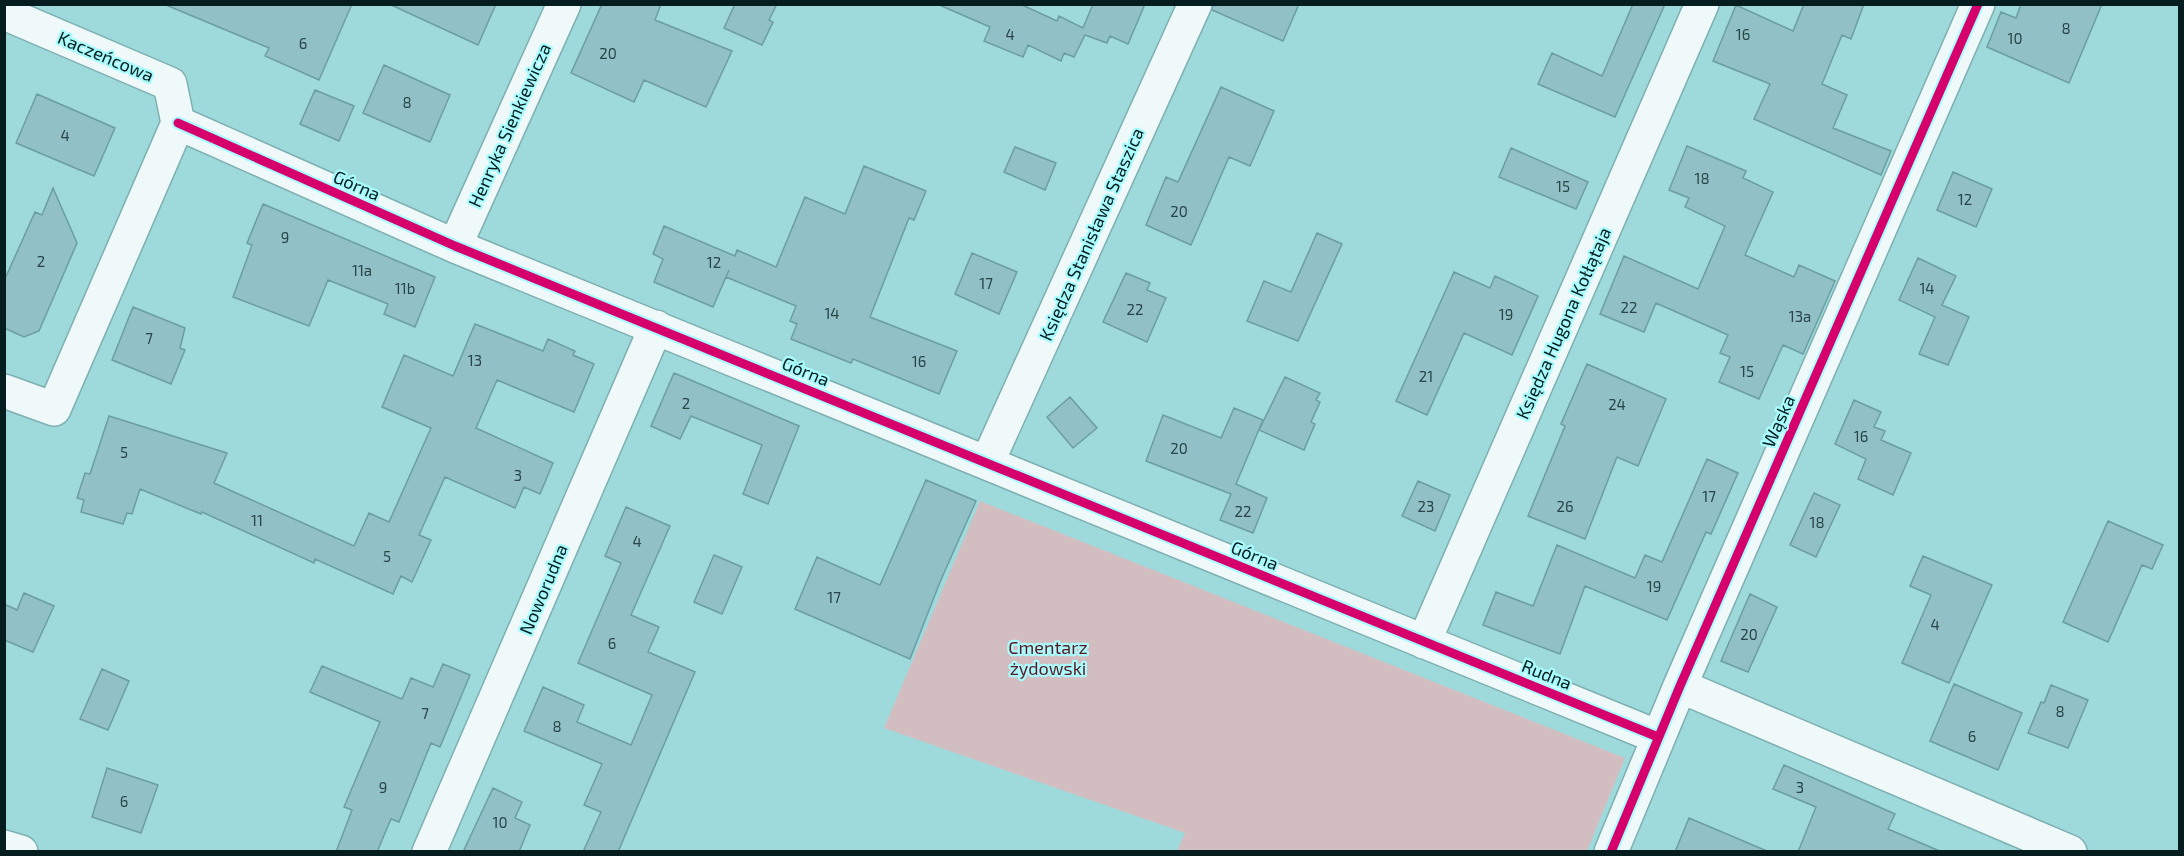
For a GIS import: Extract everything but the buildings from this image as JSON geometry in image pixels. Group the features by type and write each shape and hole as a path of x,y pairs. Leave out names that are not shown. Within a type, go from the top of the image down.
{"street":[{"name":"Henryka Sienkiewicza","path":"455,246 564,4"},
{"name":"Księdza Stanisława Staszica","path":"987,463 1195,4"},
{"name":"Księdza Hugona Kołłątaja","path":"1424,642 1702,4"},
{"name":"Wąska","path":"1611,852 1680,686 1978,4"},
{"name":"Kaczeńcowa","path":"4,13 170,84 178,123"},
{"name":"Górna","path":"178,123 455,246 1424,642"},
{"path":"4,391 54,409 178,123"},
{"name":"Noworudna","path":"429,852 656,327"},
{"name":"Rudna","path":"1424,642 1658,737"},
{"path":"1680,686 2070,852"},
{"path":"4,847 21,852"}],"green space":[{"name":"Cmentarz żydowski","path":"980,501 1625,758 1587,851 1177,851 1185,833 884,728"}],"cycle path":[{"path":"1611,852 1680,686 1978,4"},
{"path":"178,123 455,246 1658,737"}]}
